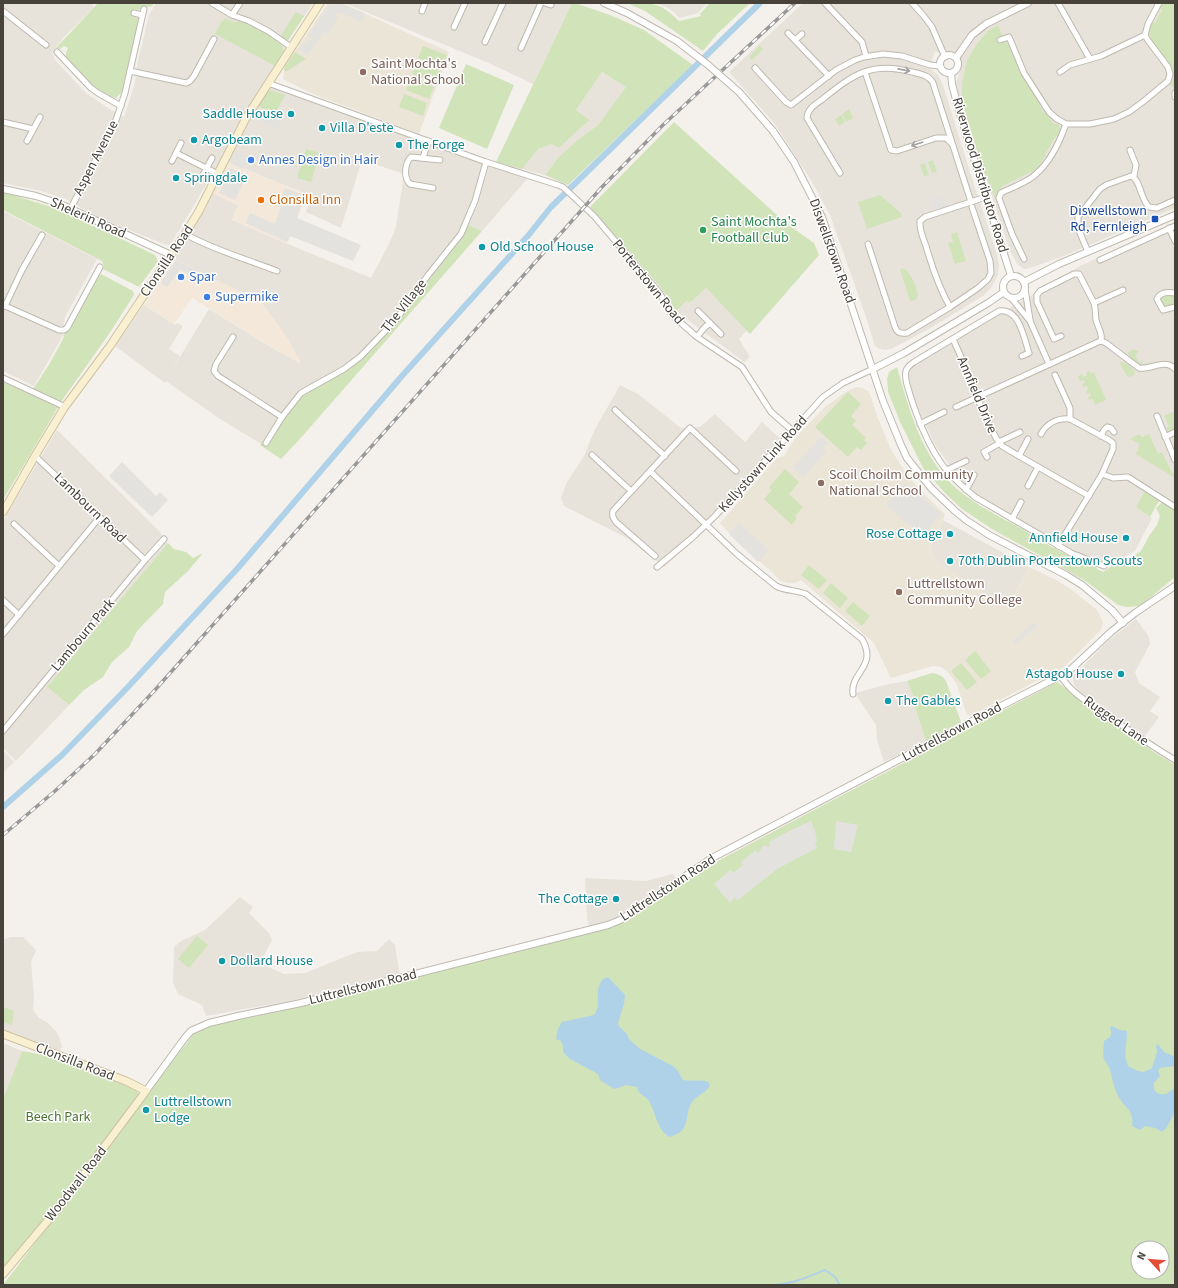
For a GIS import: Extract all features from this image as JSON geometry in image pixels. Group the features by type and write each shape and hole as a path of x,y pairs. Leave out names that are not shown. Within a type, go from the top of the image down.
{"main road":[{"name":"Clonsilla Road","path":"3,512 64,408 110,346 185,234 199,211 246,118 320,3"},
{"name":"Clonsilla Road","path":"3,1034 126,1081 146,1091"},
{"name":"Woodwall Road","path":"3,1274 60,1206 146,1091"}],"street":[{"path":"212,3 232,15 249,21 268,31 291,47"},
{"path":"232,15 240,3"},
{"path":"422,11 425,3"},
{"path":"454,27 464,3"},
{"path":"486,42 503,3"},
{"path":"521,48 541,3"},
{"path":"545,3 551,5"},
{"name":"Diswellstown Road","path":"604,3 634,16 677,41 707,64 739,92 773,131 794,162 822,217 883,401 901,446 908,458 931,488 955,511 974,525 996,539 1066,575 1082,585 1112,610 1123,622"},
{"path":"825,3 862,42 866,56"},
{"path":"830,8 834,3"},
{"path":"912,3 932,27 945,56"},
{"path":"956,58 972,35 986,24 1028,3"},
{"path":"1058,3 1090,59"},
{"path":"1000,40 1008,37 1024,73 1049,112 1057,119 1066,124 1090,124 1114,119 1129,112 1166,83 1170,76 1168,67 1145,35 1149,22 1159,3"},
{"path":"3,11 46,45"},
{"name":"Aspen Avenue","path":"71,208 111,132 121,106 143,12 134,13"},
{"path":"788,33 829,76"},
{"path":"795,40 802,34"},
{"path":"1060,72 1070,65 1101,56 1145,35"},
{"path":"130,71 186,83 194,76 214,39"},
{"name":"Aspen Avenue","path":"57,52 92,88 121,106"},
{"path":"755,68 786,102 791,104 845,65 866,56 883,54 902,56 930,65 940,66"},
{"path":"951,55 956,58 958,68 954,72 951,73 943,71 940,66 941,61 945,56 951,55"},
{"path":"840,173 807,118 807,114 813,106 848,80 865,72 892,68 919,74 931,79 947,124 952,145 990,261 990,273 986,282 950,307 910,332 902,333 895,327 868,244"},
{"path":"865,72 891,150 897,151 939,137 946,138 952,145"},
{"name":"Riverwood Distributor Road","path":"951,73 952,84 959,111 1011,276"},
{"path":"268,83 486,162"},
{"path":"27,141 40,116"},
{"path":"3,122 33,129"},
{"path":"1024,259 1012,234 999,198 1001,194 1036,175 1059,143 1066,124"},
{"path":"423,158 428,142"},
{"path":"172,161 181,143"},
{"path":"1130,150 1136,165 1134,176 1143,199 1149,208 1157,208 1175,200"},
{"path":"176,153 218,174"},
{"path":"433,188 410,184 406,177 406,166 411,157 440,160"},
{"path":"203,175 212,158"},
{"name":"Porterstown Road","path":"486,162 563,187 594,216 659,292 672,315 697,337 742,367 771,412 792,431"},
{"name":"The Village","path":"266,444 282,418 301,393 344,369 360,357 395,321 429,274 461,234 475,201 486,162"},
{"path":"1088,252 1078,228 1078,217 1095,194 1104,187 1123,178 1134,176"},
{"name":"Shelerin Road","path":"3,189 38,197 71,208 171,255"},
{"path":"950,307 940,288 919,224 921,219 925,216 971,205 986,197"},
{"path":"1024,282 1059,264 1175,215"},
{"path":"1100,260 1175,226"},
{"path":"1169,228 1175,241"},
{"path":"185,234 213,248 277,271"},
{"path":"42,235 21,270 4,305 59,330 66,330 100,267"},
{"path":"1061,336 1054,339 1037,302 1037,295 1040,291 1074,274 1079,274 1094,304 1097,321 1102,333 1101,342"},
{"path":"1030,321 1024,282 1019,277 1011,276 1005,281 1003,288 1004,292 1012,299 1030,321 1049,364"},
{"path":"1012,299 1022,296 1026,289"},
{"path":"1094,304 1123,290"},
{"path":"873,369 904,353 1004,292"},
{"path":"1175,293 1167,292 1159,296 1157,299 1165,311 1175,307"},
{"path":"698,311 721,334"},
{"path":"1022,356 1029,353 1019,324 1014,316 1006,311 999,311 914,362 906,370 906,381 920,424 932,449 947,470 966,490 975,497 1058,546 1104,566"},
{"path":"697,337 710,323"},
{"path":"234,336 216,364 214,371 218,376 282,418"},
{"name":"Annfield Drive","path":"953,339 977,397 996,438 1000,443 1005,448 1089,496"},
{"path":"956,407 1098,342 1106,343 1139,368 1144,369 1170,364 1175,369"},
{"name":"Kellystown Link Road","path":"657,567 707,524 823,397 847,380 873,369"},
{"path":"1055,375 1070,408 1070,420"},
{"path":"3,378 61,405 64,408"},
{"path":"615,410 665,456"},
{"path":"920,424 944,412"},
{"path":"1157,416 1175,460"},
{"path":"1041,434 1046,426 1060,419 1070,420 1113,443 1102,474 1058,546"},
{"path":"1101,436 1107,427 1111,428 1114,432"},
{"path":"655,556 613,518 612,514 631,491 651,472 690,428 736,471"},
{"path":"987,457 984,452 1020,432"},
{"path":"1165,437 1175,432"},
{"path":"1019,456 1028,439"},
{"path":"592,455 631,491"},
{"name":"Lambourn Road","path":"35,456 145,560"},
{"path":"947,470 966,460"},
{"path":"1028,486 1038,467"},
{"path":"651,472 737,554 776,586 806,594 862,640 866,646 867,656 865,663 854,681 852,688 853,694"},
{"path":"1102,474 1112,478 1128,477 1175,507"},
{"path":"966,490 974,475"},
{"path":"1012,519 1021,502"},
{"path":"3,634 99,518"},
{"path":"14,524 59,566"},
{"name":"Lambourn Park","path":"3,731 164,539"},
{"path":"1123,622 1175,586"},
{"path":"3,600 19,615"},
{"name":"Luttrellstown Road","path":"146,1091 191,1031 209,1023 301,1003 460,964 608,925 618,921 712,858 1068,672 1112,630 1123,622"},
{"name":"Rugged Lane","path":"1061,676 1069,687 1077,694 1147,743 1175,760"}],"shaded area":[{"path":"3,3 91,3 94,7 65,36 52,52 55,60 86,93 124,117 135,83 137,65 149,15 156,3 313,3 289,39 284,52 169,246 102,219 65,198 3,183"},
{"name":"Saint Mochta's National School","path":"328,3 342,3 449,52 419,134 313,94 283,79 285,66"},
{"path":"337,3 365,13 362,22 342,13 336,13 335,15 338,17 328,34 324,32 308,55 299,49 302,44 312,39 309,36 330,4 334,7"},
{"path":"344,3 570,3 571,5 533,84 491,64"},
{"path":"656,3 707,3 698,13 680,18 670,9"},
{"path":"803,3 1175,3 1175,208 1064,256 1024,269 1018,265 1010,251 962,106 956,83 961,63 952,55 935,51 930,69 938,75 943,85 997,254 999,265 998,274 991,288 983,296 929,329 891,349 880,349 875,346 830,215 811,180 774,123 729,72"},
{"path":"602,72 626,87 598,125 575,142 558,158 545,175 522,169 535,151 576,132 590,120 576,110"},
{"path":"270,87 371,121 484,162 473,201 459,234 393,320 358,356 299,392 288,405 263,445 220,419 166,381 165,383 115,346 144,305 175,325 177,323 183,326 169,349 180,356 169,375 209,309 274,349 300,363 293,349 191,268 175,259 212,193 238,205 232,220 371,278 396,227 404,174 362,160 341,228 306,212 311,196 228,162 251,116"},
{"path":"261,112 281,121 278,129 257,120"},
{"path":"235,152 248,158 243,169 230,163"},
{"path":"228,162 307,195 287,244 232,220 238,205 212,193"},
{"path":"489,166 527,179 482,231 468,225 478,203"},
{"path":"230,168 246,176 235,200 219,193"},
{"path":"285,188 304,195 297,218 361,245 353,261 290,236 287,242 246,223 250,213 275,224 281,207 278,206"},
{"path":"945,196 948,206 934,210 931,201"},
{"path":"3,211 97,259 65,317 62,337 34,386 3,371"},
{"path":"1175,224 1175,504 1153,488 1148,490 1136,507 1152,518 1135,551 1117,561 1107,559 1100,562 1076,553 977,496 955,473 935,445 917,406 908,374 910,368 1080,266"},
{"path":"175,259 261,301 287,337 301,363 274,349 192,298 174,324 144,305"},
{"path":"176,260 197,271 193,278 180,269 167,287 162,284 162,281"},
{"path":"706,288 747,330 739,339 750,357 744,362 676,311 688,301 690,303"},
{"path":"620,385 638,394 681,428 700,427 715,414 745,442 762,422 785,443 724,513 664,567 627,538 564,506 561,498 566,484 584,456 594,431"},
{"name":"Luttrellstown Community College","path":"856,387 863,388 870,394 891,450 908,476 945,514 930,547 938,564 1006,606 1009,606 1012,601 1029,567 1056,580 1072,590 1097,610 1103,622 1101,630 1063,668 972,715 967,715 956,683 947,671 941,667 933,666 891,678 874,643 801,580 795,583 781,581 720,523 776,459 784,456 796,437 826,406 847,391"},
{"path":"57,430 160,532 168,543 47,687 69,705 16,761 3,748 3,521"},
{"path":"821,437 828,443 823,448 827,451 803,477 793,467"},
{"path":"122,462 156,496 160,492 168,500 152,517 109,476"},
{"path":"905,483 941,514 922,536 886,505"},
{"path":"943,520 1029,567 1009,606 1006,606 993,599 938,564 930,547"},
{"path":"739,523 769,551 758,562 729,534"},
{"path":"1136,619 1149,637 1150,644 1135,672 1139,683 1160,697 1150,711 1159,717 1144,737 1078,691 1074,685 1073,676 1108,641"},
{"path":"1034,622 1038,626 1015,645 1012,641"},
{"path":"907,681 913,695 915,707 926,741 884,762 877,740 876,725 855,693"},
{"path":"3,750 14,762 3,773"},
{"path":"811,821 815,831 817,841 815,845 817,848 777,869 738,900 735,897 730,903 714,884 730,870 733,873 743,865 741,862 756,850 758,854 763,846 765,845 768,847 770,845 769,842"},
{"path":"836,821 858,825 851,852 834,849"},
{"path":"673,874 676,879 626,913 614,919 589,926 587,919 585,878 646,881"},
{"path":"240,897 253,907 249,913 269,933 272,940 260,963 284,974 305,973 358,952 377,951 389,939 395,945 400,976 294,1000 206,1016 202,1005 178,994 173,983 174,947 181,941 205,930"},
{"path":"11,937 23,937 36,950 31,962 34,996 33,1010 39,1018 48,1023 58,1034 62,1046 60,1051 3,1030 3,940"},
{"path":"3,1043 22,1051 3,1099"}],"green space":[{"path":"98,3 154,3 149,7 144,5 139,10 134,9 131,16 138,18 139,20 122,92 116,98 109,96 96,88 82,76 66,57 68,48 64,46 60,49 56,48"},
{"path":"570,3 575,3 610,15 644,30 693,65 568,185 545,175 558,158 575,142 598,125 626,87 602,72 576,110 590,120 559,148 552,144 538,149 522,169 496,162 571,5"},
{"path":"627,3 656,5 667,10 679,21 701,16 700,14 710,3 750,3 717,34 703,51 645,11"},
{"path":"1163,3 1175,4 1175,88 1170,85 1174,77 1170,64 1151,40 1150,34 1152,22 1155,23 1162,10 1160,9"},
{"path":"296,12 304,16 289,39 287,40 280,37"},
{"path":"225,18 230,21 243,22 250,25 280,43 284,51 275,66 215,34 222,20 224,21"},
{"path":"998,25 1005,43 1010,44 1023,75 1041,103 1039,105 1042,110 1053,123 1058,124 1060,128 1059,137 1056,136 1045,154 1046,156 1033,173 1030,172 1001,187 995,198 983,169 962,102 962,83 967,61 976,45 988,31"},
{"path":"760,45 763,49 752,60 749,57"},
{"path":"423,46 447,55 442,67 418,58"},
{"path":"295,52 306,59 287,71 284,71 285,66"},
{"path":"417,61 440,71 435,83 412,74"},
{"path":"466,64 514,85 487,149 439,128"},
{"path":"411,77 434,87 429,99 406,90"},
{"path":"269,90 285,95 275,114 258,106"},
{"path":"404,94 427,103 423,116 399,107"},
{"path":"849,109 853,118 846,122 842,114"},
{"path":"841,115 845,122 839,126 835,119"},
{"name":"Saint Mochta's Football Club","path":"674,122 787,224 814,243 819,255 750,334 706,288 690,303 687,301 676,311 661,288 590,207"},
{"path":"306,149 320,153 311,182 297,178"},
{"path":"933,160 937,172 932,173 928,162"},
{"path":"925,163 929,175 924,176 920,165"},
{"path":"3,192 58,209 155,255 158,261 139,287 103,269 104,266 102,261 3,210"},
{"path":"880,195 901,213 902,217 867,229 858,202"},
{"path":"468,225 482,231 299,440 281,459 260,445 263,441 263,444 267,447 290,409 300,398 348,370 371,351 460,239"},
{"path":"957,232 966,261 955,264 948,243 953,242 951,234"},
{"path":"902,268 911,276 916,287 918,295 913,301 910,301 900,270"},
{"path":"101,274 133,291 134,295 111,331 63,399 3,500 3,382 30,394 50,363 64,337 63,335 69,330 95,282"},
{"path":"1168,295 1173,296 1175,303 1164,308 1160,299"},
{"path":"1133,349 1139,352 1135,354 1139,363 1143,361 1142,365 1133,361 1130,357 1128,352"},
{"path":"1121,362 1131,367 1135,372 1134,375 1129,377 1127,376 1120,364"},
{"path":"897,367 912,416 926,448 945,477 964,495 1057,550 1078,560 1096,566 1097,569 1103,572 1116,563 1130,558 1141,551 1157,525 1160,516 1156,508 1162,502 1175,510 1175,577 1140,606 1127,607 1118,605 1084,580 992,529 962,509 944,492 923,468 901,424 888,392 887,379 889,372"},
{"path":"1089,371 1091,374 1094,372 1106,400 1095,405 1093,399 1089,400 1088,397 1091,396 1090,393 1087,394 1087,386 1083,387 1082,384 1085,383 1084,380 1080,381 1078,376 1082,374 1084,377"},
{"path":"848,392 861,404 851,416 856,421 852,425 866,438 864,440 867,443 861,450 857,447 848,457 815,427"},
{"path":"1175,411 1175,429 1168,432 1166,428 1169,426 1164,416"},
{"path":"1139,434 1142,437 1149,434 1158,454 1162,452 1172,473 1175,472 1175,478 1136,454 1140,444 1130,439"},
{"path":"785,469 799,482 789,494 803,507 795,516 797,518 792,525 764,499 772,490 769,487"},
{"path":"1145,491 1159,501 1150,517 1136,507"},
{"path":"168,543 174,549 186,552 193,558 203,553 188,571 165,592 163,604 137,631 129,647 112,662 103,677 84,690 69,705 47,687"},
{"path":"809,565 827,580 819,589 801,575"},
{"path":"831,583 848,598 840,608 823,593"},
{"path":"853,602 870,616 862,626 845,611"},
{"path":"975,651 991,671 981,679 965,660"},
{"path":"961,663 977,682 967,690 951,671"},
{"path":"932,673 940,675 946,681 961,722 926,741 915,707 913,695 907,681"},
{"path":"1057,682 1154,752 1175,765 1175,1285 3,1285 168,1066 194,1034 205,1027 223,1021 247,1018 325,1000 615,926 630,918 712,864"},
{"path":"197,936 208,945 189,968 178,959"},
{"path":"3,1007 14,1011 12,1025 3,1022"},
{"name":"Beech Park","path":"22,1051 49,1056 135,1089 138,1093 138,1097 59,1205 3,1269 3,1099"}],"water":[{"path":"608,977 625,995 624,1004 618,1023 629,1039 640,1049 673,1066 683,1080 705,1081 710,1085 707,1090 692,1102 689,1107 685,1126 682,1130 670,1137 662,1131 649,1101 639,1092 637,1087 626,1085 614,1089 600,1080 598,1074 570,1059 563,1052 561,1041 556,1039 558,1029 562,1022 594,1015 598,1006 599,985 603,979"},
{"path":"1111,1026 1127,1032 1125,1053 1128,1066 1138,1071 1144,1072 1152,1068 1157,1052 1156,1046 1158,1044 1164,1052 1175,1057 1175,1066 1160,1068 1158,1071 1160,1076 1154,1083 1154,1090 1159,1094 1166,1094 1175,1088 1175,1112 1167,1127 1162,1132 1155,1128 1145,1126 1140,1130 1132,1126 1132,1116 1117,1094 1109,1067 1103,1057 1104,1041 1110,1036"}],"waterway":[{"path":"3,807 62,755 128,687 238,568 401,377 527,237 551,207 760,3"},
{"path":"773,1285 793,1282 825,1270 835,1277 840,1285"}],"railway":[{"path":"3,835 55,791 95,754 155,690 602,187 663,125 795,3"}],"place":[{"name":"Saint Mochta's National School","path":"363,72"},
{"name":"Saddle House","path":"291,114"},
{"name":"Villa D'este","path":"322,128"},
{"name":"Argobeam","path":"194,140"},
{"name":"The Forge","path":"399,145"},
{"name":"Annes Design in Hair","path":"251,160"},
{"name":"Springdale","path":"176,178"},
{"name":"Clonsilla Inn","path":"261,200"},
{"name":"Diswellstown Rd, Fernleigh","path":"1155,219"},
{"name":"Saint Mochta's Football Club","path":"703,230"},
{"name":"Old School House","path":"482,247"},
{"name":"Spar","path":"181,277"},
{"name":"Supermike","path":"207,297"},
{"name":"Scoil Choilm Community National School","path":"821,483"},
{"name":"Rose Cottage","path":"950,534"},
{"name":"Annfield House","path":"1126,538"},
{"name":"70th Dublin Porterstown Scouts","path":"950,561"},
{"name":"Luttrellstown Community College","path":"899,592"},
{"name":"Astagob House","path":"1121,674"},
{"name":"The Gables","path":"888,701"},
{"name":"The Cottage","path":"616,899"},
{"name":"Dollard House","path":"222,961"},
{"name":"Luttrellstown Lodge","path":"146,1110"}]}
